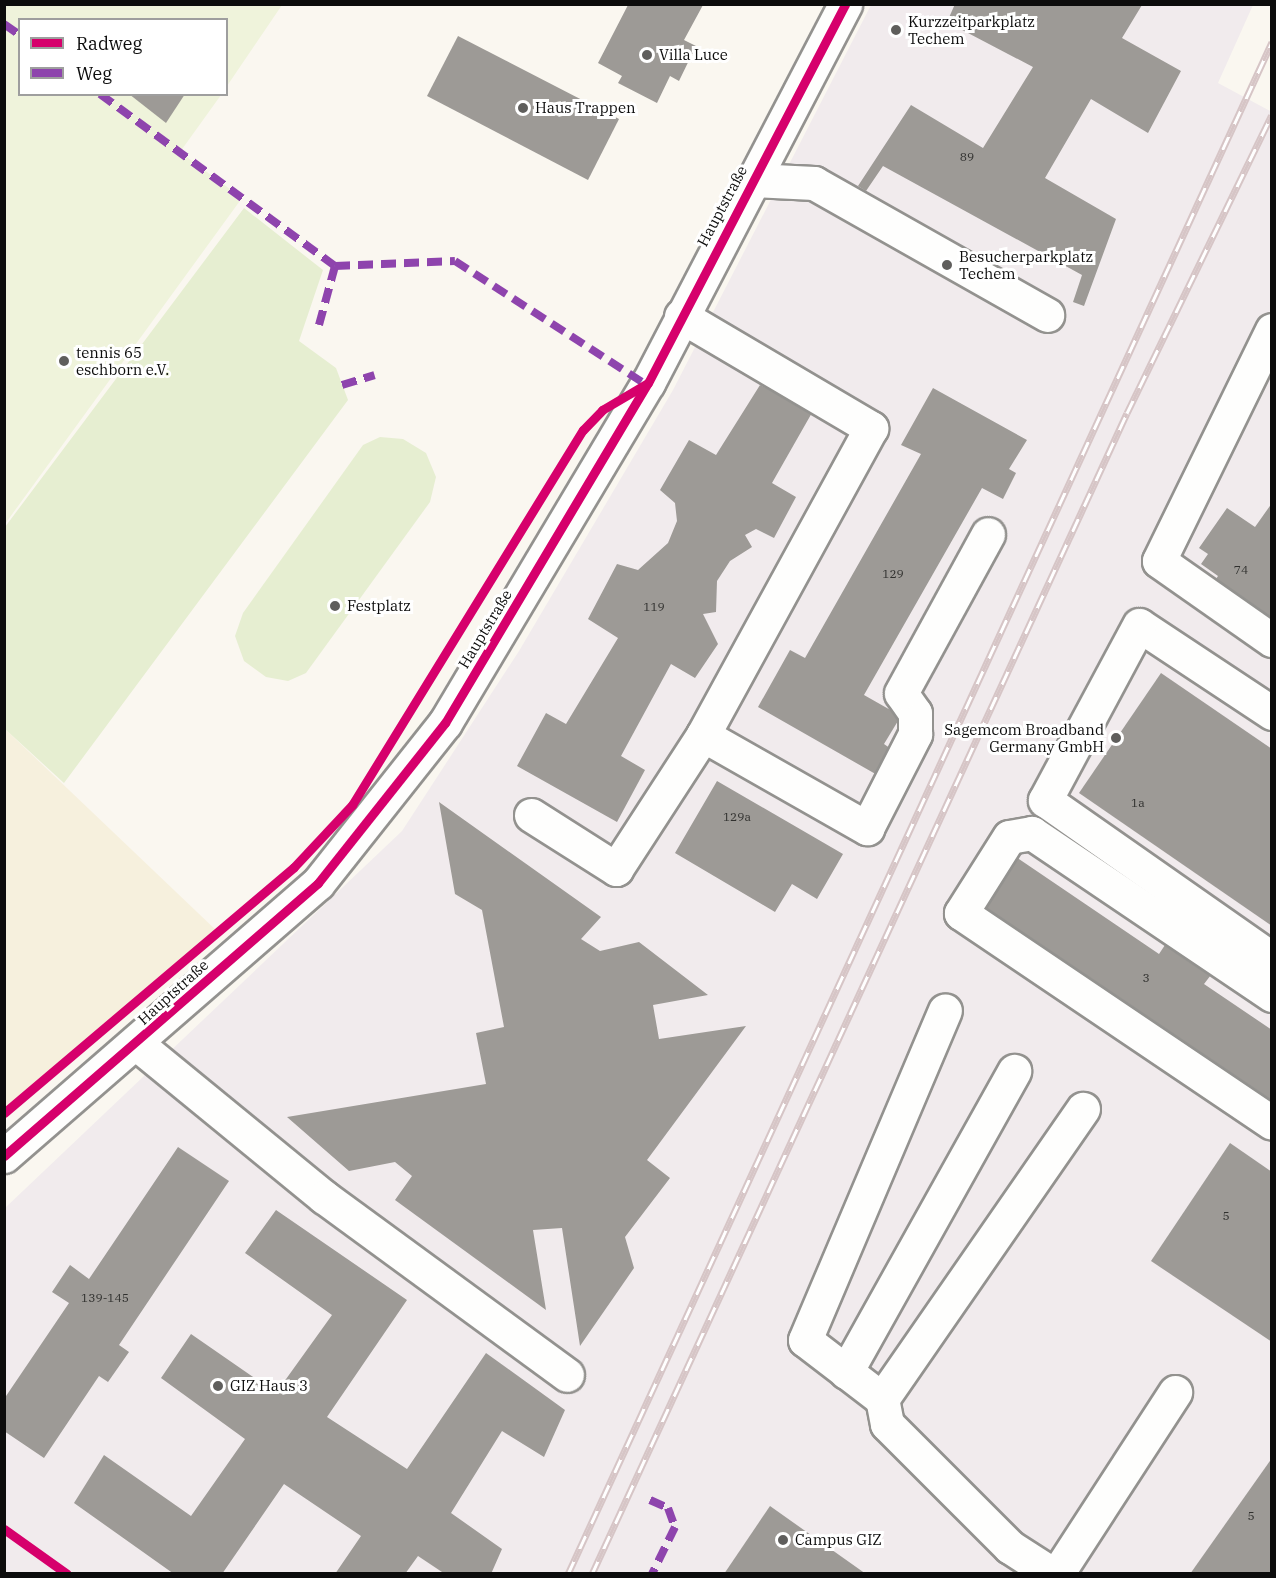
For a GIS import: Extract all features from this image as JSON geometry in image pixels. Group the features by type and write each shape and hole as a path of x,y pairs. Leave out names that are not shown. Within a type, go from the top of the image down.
{"street":[{"name":"Hauptstraße","path":"4,1156 137,1044 318,883 445,723 626,421 845,4"},
{"path":"753,180 814,183 1047,315"},
{"path":"531,815 616,869 703,735 871,428 681,316"},
{"path":"1272,330 1159,561 1272,640"},
{"path":"703,735 867,828 915,734 915,713 901,693 988,534"},
{"path":"1272,713 1139,625 1045,800 1272,958"},
{"path":"1272,995 1032,833 1009,837 961,913 1272,1123"},
{"path":"945,1011 805,1340 882,1399 887,1424 1010,1547 1052,1574"},
{"path":"137,1044 324,1197 567,1375"},
{"path":"846,1372 1014,1071"},
{"path":"882,1399 1083,1109"},
{"path":"1057,1574 1175,1392"}],"shaded area":[{"path":"871,5 1253,5 1218,83 1272,112 1271,1573 5,1574 5,1208 402,831 519,651 673,390"},
{"path":"5,729 218,932 5,1113"}],"green space":[{"name":"tennis 65 eschborn e.V.","path":"5,5 282,5 228,85 228,18 18,18 18,96 220,96 180,152 242,198 5,524"},
{"path":"244,208 323,270 299,341 336,368 348,400 64,783 5,729 5,527"},
{"path":"380,437 403,439 426,453 436,477 430,502 306,673 288,681 266,677 244,661 235,636 243,613 363,445"}],"building":[{"path":"955,4 1142,5 1122,38 1181,71 1148,133 1091,99 1045,178 1116,219 1084,306 1073,302 1082,275 883,166 866,191 858,186 911,105 983,148 1033,67 947,22"},
{"name":"Villa Luce","path":"628,5 703,5 684,40 696,46 679,81 670,76 657,103 618,83 622,76 598,63"},
{"name":"Haus Trappen","path":"458,36 619,119 588,180 427,96"},
{"path":"132,96 184,96 166,123"},
{"path":"760,385 813,411 772,483 796,497 774,538 756,529 745,535 752,547 730,561 717,581 716,612 703,614 718,644 695,678 671,664 621,756 645,770 617,822 517,766 546,713 566,724 618,638 588,619 617,564 638,570 668,543 677,521 675,503 660,490 689,440 716,455"},
{"path":"933,388 1027,440 1009,469 1016,473 1003,499 982,488 864,695 901,716 884,744 894,751 879,776 758,707 790,650 805,658 921,454 901,445"},
{"path":"1272,503 1272,626 1212,585 1218,576 1201,564 1208,554 1199,548 1227,508 1255,527"},
{"path":"1161,673 1272,749 1272,926 1079,793"},
{"path":"717,781 843,854 817,899 792,884 775,912 675,853"},
{"path":"439,802 601,917 581,939 600,951 639,942 708,995 653,1005 659,1039 746,1026 647,1160 670,1178 625,1237 634,1268 580,1346 562,1228 533,1230 546,1310 395,1200 412,1176 395,1162 349,1171 287,1117 486,1084 476,1033 504,1027 482,910 455,894"},
{"path":"1013,855 1159,954 1169,939 1214,971 1204,984 1272,1030 1272,1106 982,908"},
{"path":"1230,1143 1272,1172 1272,1342 1151,1261"},
{"path":"178,1147 229,1181 119,1345 129,1352 108,1382 99,1376 44,1458 4,1431 4,1399 69,1303 52,1292 70,1265 89,1279"},
{"name":"GIZ Haus 3","path":"276,1210 407,1300 327,1417 407,1469 486,1353 565,1410 544,1457 502,1431 451,1513 502,1549 491,1574 445,1574 418,1556 405,1574 335,1574 361,1536 284,1484 222,1574 174,1574 74,1503 104,1455 191,1516 245,1439 161,1378 191,1334 276,1393 332,1315 245,1253"},
{"path":"1272,1458 1272,1574 1190,1574"},
{"name":"Campus GIZ","path":"770,1506 866,1574 724,1574"}],"railway":[{"path":"568,1574 1272,42"},
{"path":"592,1574 1127,413 1272,115"}],"marked path":[{"path":"4,24 18,34"},
{"path":"103,96 335,266 455,261 645,384"},
{"path":"319,325 335,266"},
{"path":"342,385 374,375"},
{"path":"650,1500 668,1508 675,1527 652,1574"}],"cycle path":[{"path":"4,1156 318,883 445,723 648,383 845,4"},
{"path":"4,1113 294,867 352,805 583,430 602,410 646,384"},
{"path":"4,1529 67,1574"}],"place":[{"name":"Kurzzeitparkplatz Techem","path":"896,30"},
{"name":"Villa Luce","path":"647,55"},
{"name":"Haus Trappen","path":"523,108"},
{"name":"Besucherparkplatz Techem","path":"947,265"},
{"name":"tennis 65 eschborn e.V.","path":"64,361"},
{"name":"Festplatz","path":"335,606"},
{"name":"Sagemcom Broadband Germany GmbH","path":"1116,738"},
{"name":"GIZ Haus 3","path":"218,1386"},
{"name":"Campus GIZ","path":"783,1540"}]}
